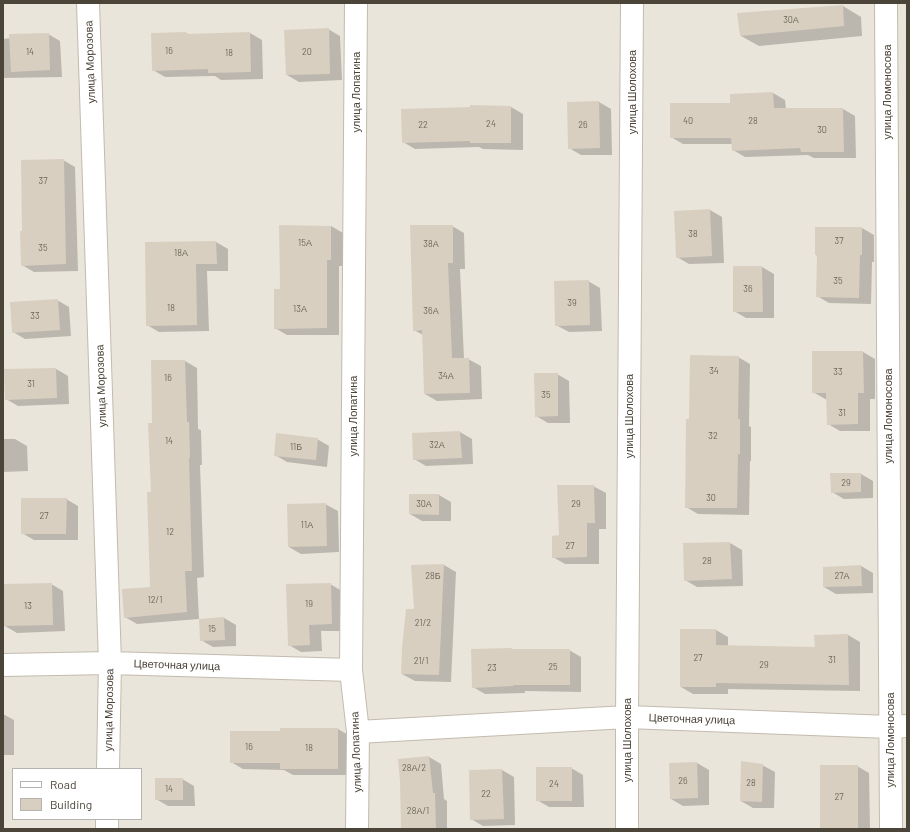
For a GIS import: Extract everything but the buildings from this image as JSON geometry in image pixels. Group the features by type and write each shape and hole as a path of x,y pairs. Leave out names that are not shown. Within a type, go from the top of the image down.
{"street":[{"name":"улица Морозова","path":"88,3 110,663 108,768"},
{"name":"улица Лопатина","path":"356,3 351,670 358,732 358,829"},
{"name":"улица Шолохова","path":"627,829 632,3"},
{"name":"улица Ломоносова","path":"886,3 898,727 891,829"},
{"name":"Цветочная улица","path":"3,665 110,663 351,670"},
{"name":"Цветочная улица","path":"358,732 627,717 898,727"}],"shaded area":[{"path":"3,3 907,3 907,829 3,829"}]}
